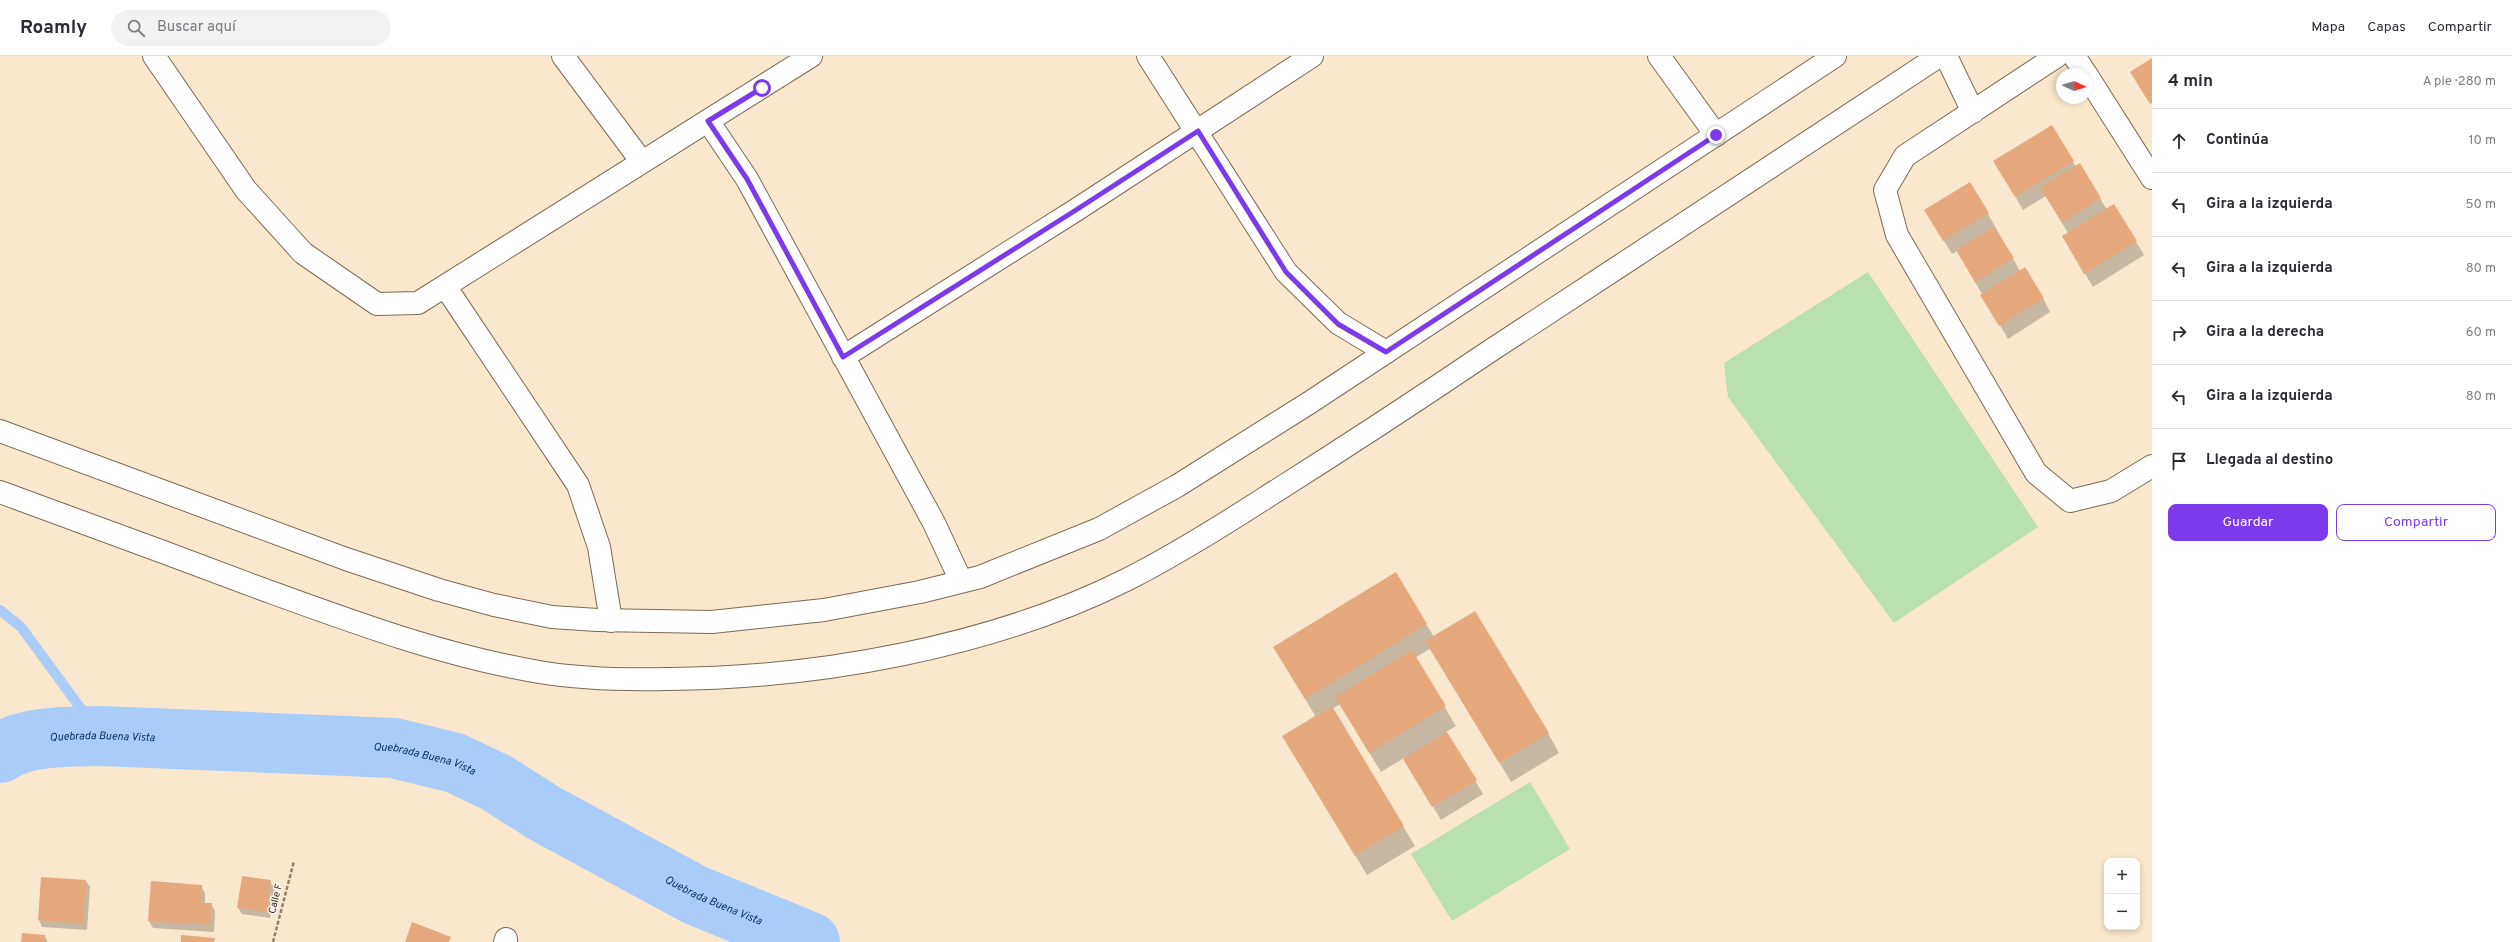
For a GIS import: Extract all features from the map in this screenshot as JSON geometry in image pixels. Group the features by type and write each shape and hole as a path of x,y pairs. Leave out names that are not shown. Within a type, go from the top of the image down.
{"street":[{"path":"154,56 246,190 303,253 378,304 418,303 811,56"},
{"path":"563,56 642,162"},
{"path":"1148,56 1198,131 1286,272 1338,324 1386,352"},
{"path":"843,357 1076,210 1312,56"},
{"path":"1659,56 1716,135"},
{"path":"0,431 346,559 439,590 494,605 552,616 611,621 712,622 770,617 890,597 980,576 1100,529 1176,486 1386,352 1835,56"},
{"path":"0,492 327,613 401,638 481,661 544,673 594,678 714,679 775,675 932,648 997,632 1049,612 1124,581 1206,536 1339,451 1939,56"},
{"path":"1946,56 1972,112"},
{"path":"2057,56 1905,156 1885,190 1896,235 2036,472 2070,501 2111,491 2152,466"},
{"path":"2074,56 2082,68"},
{"path":"2092,83 2152,178"},
{"path":"708,121 747,179 934,523 961,581"},
{"path":"445,286 578,485 599,547 611,621"}],"path":[{"name":"Calle F","path":"273,942 294,861"}],"green space":[{"path":"1868,272 2038,527 1894,623 1728,397 1724,363"},
{"path":"1530,782 1570,849 1452,921 1411,854"}],"building":[{"path":"2152,58 2152,103 2150,104 2130,72"},
{"path":"2052,125 2074,161 2015,197 1993,161"},
{"path":"2080,163 2101,198 2062,223 2040,187"},
{"path":"1970,182 1989,213 1943,241 1924,210"},
{"path":"2114,204 2137,241 2084,274 2062,236"},
{"path":"1994,227 2014,258 1975,282 1956,250"},
{"path":"2025,267 2044,298 1999,326 1980,295"},
{"path":"1396,572 1427,624 1305,699 1273,647"},
{"path":"1475,611 1549,733 1499,763 1425,641"},
{"path":"1412,650 1446,706 1369,753 1335,697"},
{"path":"1332,706 1404,826 1355,856 1282,736"},
{"path":"1447,732 1477,780 1432,807 1403,759"},
{"path":"242,876 271,880 267,912 237,908"},
{"path":"41,877 86,880 83,924 38,920"},
{"path":"151,881 202,885 201,903 212,903 210,925 148,921"},
{"path":"412,922 451,937 449,942 405,942"},
{"path":"22,933 45,935 45,942 21,942"},
{"path":"181,935 215,938 214,942 181,942"}],"waterway":[{"path":"0,610 21,627 101,736"},
{"name":"Quebrada Buena Vista","path":"0,753 11,747 35,740 63,737 101,736 394,748 455,763 497,783 544,813 695,895 810,942"}],"route":[{"path":"762,88 708,121 747,179 843,357 1198,131 1286,272 1338,324 1386,352 1716,135"}]}
